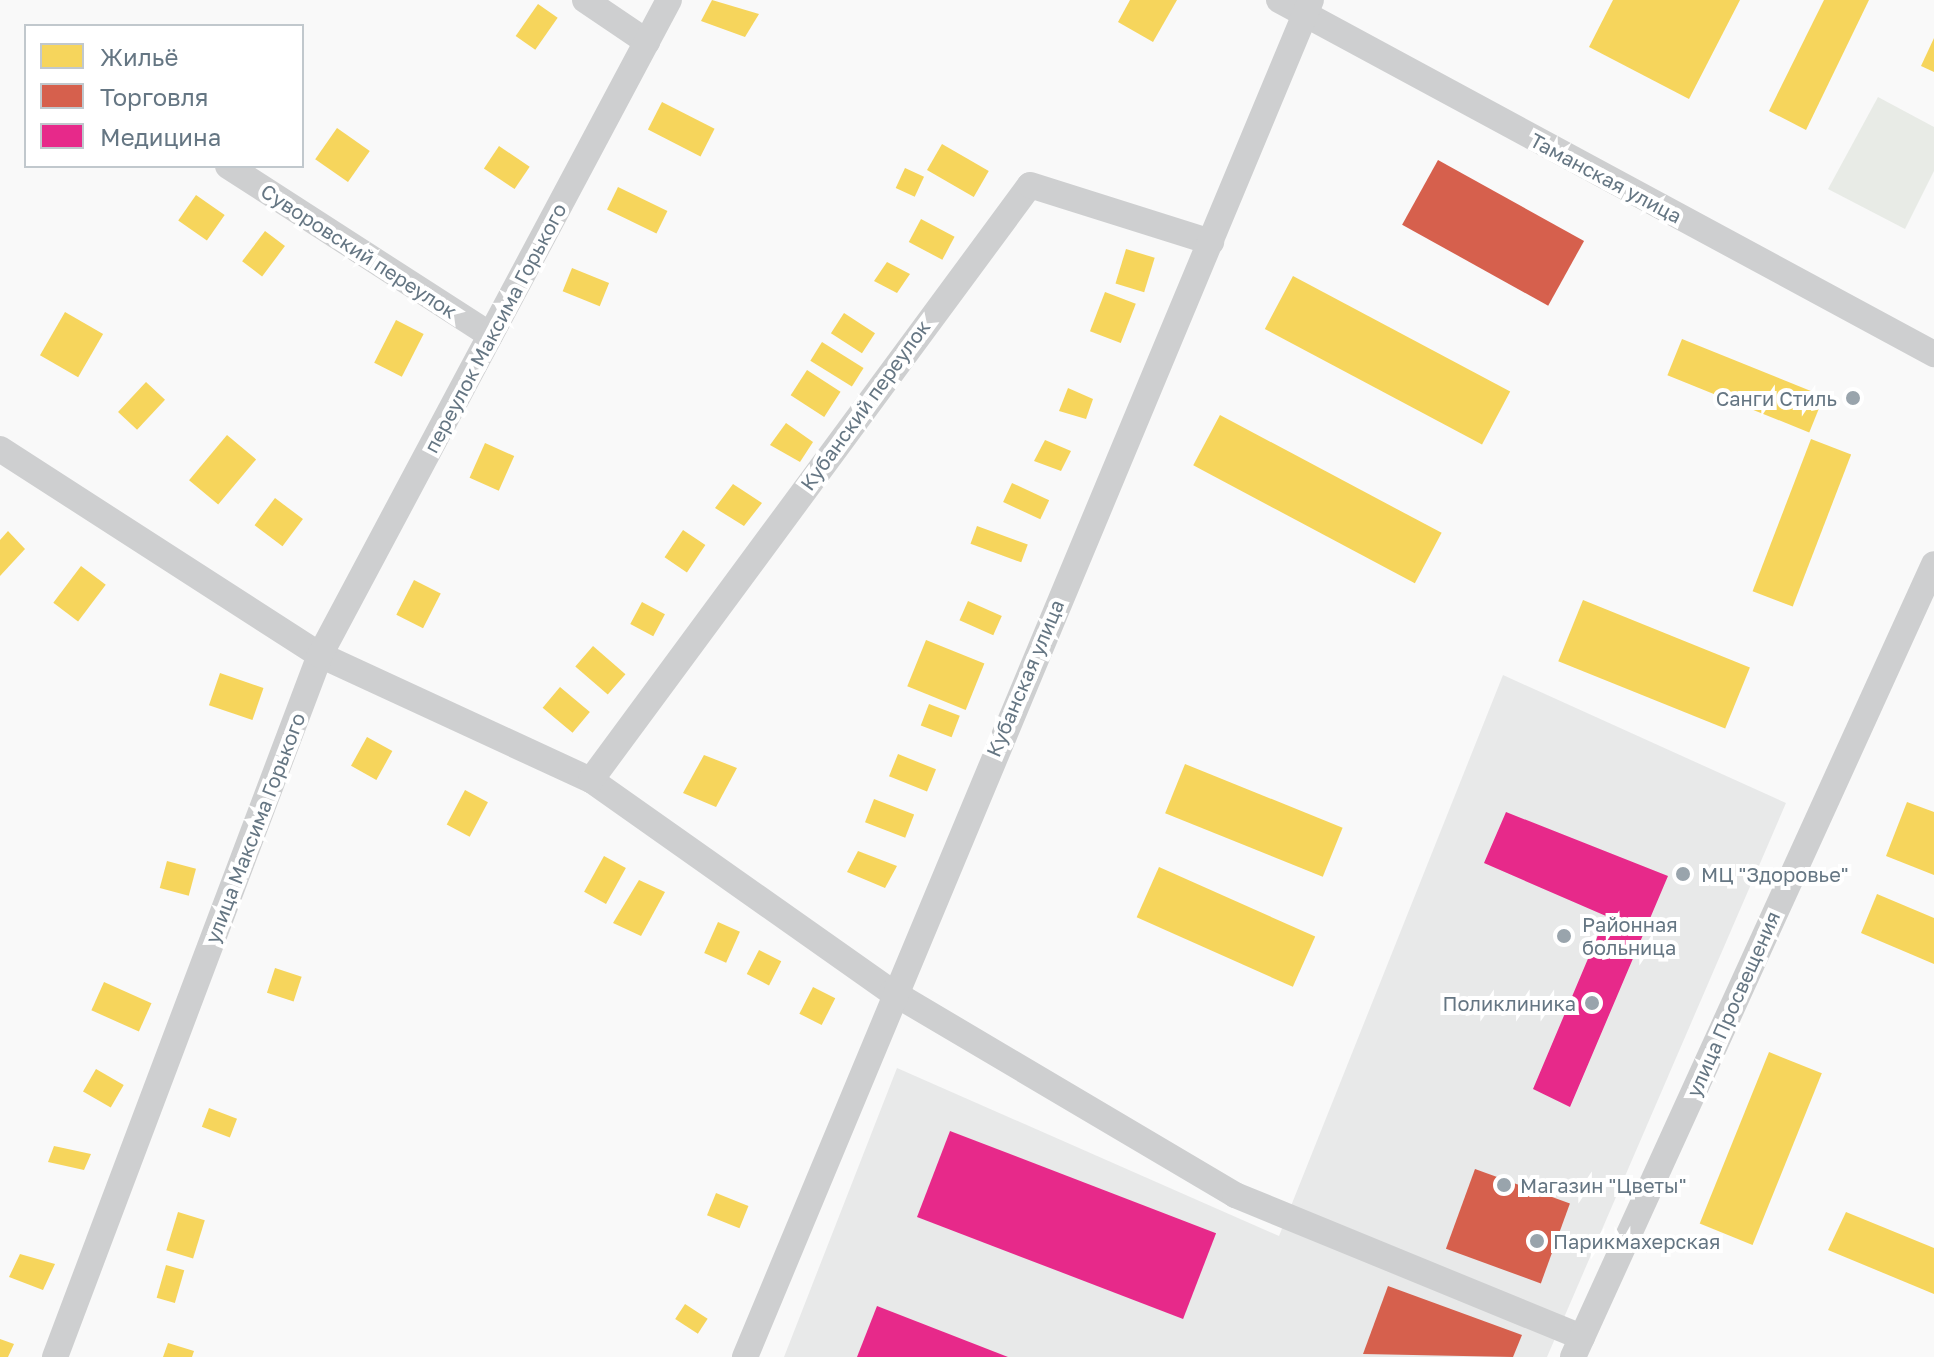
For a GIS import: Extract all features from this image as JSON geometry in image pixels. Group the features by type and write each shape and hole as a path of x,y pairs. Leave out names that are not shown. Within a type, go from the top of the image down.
{"street":[{"path":"585,0 647,42"},
{"name":"переулок Максима Горького","path":"320,655 669,0"},
{"name":"Таманская улица","path":"1279,0 1307,8 1934,354"},
{"name":"Кубанская улица","path":"745,1357 892,992 1211,242 1307,8"},
{"name":"Суворовский переулок","path":"231,168 490,335"},
{"name":"Кубанский переулок","path":"591,780 1030,185 1211,242"},
{"path":"0,449 320,655 591,780 892,992 1235,1195 1577,1347"},
{"name":"улица Просвещения","path":"1577,1347 1934,564"},
{"name":"улица Максима Горького","path":"55,1357 320,655"}],"shaded area":[{"path":"1878,97 1934,127 1934,171 1905,229 1828,189"},
{"name":"Районная больница","path":"1503,675 1786,803 1547,1357 784,1357 897,1068 1279,1236"}],"building: Жильё":[{"path":"712,0 759,14 745,37 701,21"},
{"path":"1130,0 1177,0 1153,42 1118,22"},
{"path":"1613,0 1740,0 1689,99 1589,47"},
{"path":"1824,0 1869,0 1806,130 1769,111"},
{"path":"538,4 558,18 535,50 516,36"},
{"path":"1934,38 1934,72 1921,66"},
{"path":"662,102 715,129 700,156 648,130"},
{"path":"337,128 370,151 348,182 315,159"},
{"path":"942,144 989,171 974,197 927,170"},
{"path":"499,146 530,167 515,189 484,168"},
{"path":"905,168 924,177 915,197 896,188"},
{"path":"618,187 667,211 656,234 607,209"},
{"path":"196,195 225,215 207,240 178,220"},
{"path":"921,219 955,237 942,260 909,242"},
{"path":"265,231 285,246 262,276 242,261"},
{"path":"1126,249 1155,258 1144,292 1115,283"},
{"path":"887,262 910,274 897,293 874,281"},
{"path":"572,268 609,283 600,306 563,291"},
{"path":"1293,276 1510,391 1482,444 1265,329"},
{"path":"1105,292 1136,304 1121,343 1090,331"},
{"path":"65,312 103,334 78,377 40,355"},
{"path":"844,313 875,333 862,353 831,333"},
{"path":"396,320 424,334 402,377 374,363"},
{"path":"1682,339 1824,396 1809,432 1667,375"},
{"path":"822,342 864,368 852,387 810,361"},
{"path":"807,370 841,392 824,417 791,395"},
{"path":"146,382 165,400 137,430 118,412"},
{"path":"1068,388 1093,399 1086,419 1059,411"},
{"path":"1220,415 1442,533 1415,583 1193,465"},
{"path":"786,423 813,442 800,462 770,445"},
{"path":"227,435 256,459 218,505 189,480"},
{"path":"1811,439 1851,454 1793,607 1753,591"},
{"path":"1045,440 1071,451 1061,471 1034,461"},
{"path":"485,443 514,456 499,491 470,478"},
{"path":"1012,483 1049,500 1040,519 1003,502"},
{"path":"733,484 762,503 744,526 715,508"},
{"path":"275,498 303,519 282,546 255,525"},
{"path":"977,526 1028,544 1021,562 971,544"},
{"path":"683,530 705,545 687,572 665,557"},
{"path":"8,531 25,549 0,576 0,540"},
{"path":"81,566 106,585 78,621 53,603"},
{"path":"414,580 441,594 423,628 396,615"},
{"path":"1583,600 1750,667 1725,729 1558,661"},
{"path":"968,601 1002,616 993,635 959,620"},
{"path":"642,602 665,614 653,636 630,624"},
{"path":"926,640 984,664 966,710 907,686"},
{"path":"593,646 625,674 608,695 575,666"},
{"path":"220,673 263,688 252,720 209,705"},
{"path":"560,687 590,712 573,733 543,708"},
{"path":"929,704 960,716 952,737 921,725"},
{"path":"367,737 392,751 376,780 351,766"},
{"path":"898,754 936,769 927,792 889,776"},
{"path":"704,755 737,768 716,807 683,793"},
{"path":"1185,764 1343,828 1323,877 1165,813"},
{"path":"465,790 488,802 470,837 447,824"},
{"path":"874,799 914,814 905,838 865,822"},
{"path":"1907,802 1934,812 1934,875 1886,856"},
{"path":"858,851 897,866 885,888 847,872"},
{"path":"604,856 626,868 606,904 584,892"},
{"path":"167,861 196,869 189,896 160,888"},
{"path":"1159,867 1315,937 1293,987 1137,917"},
{"path":"639,880 665,892 641,936 613,923"},
{"path":"1877,894 1934,918 1934,964 1861,933"},
{"path":"718,922 740,932 726,963 704,953"},
{"path":"759,950 781,961 769,985 747,974"},
{"path":"275,968 302,977 294,1001 267,993"},
{"path":"104,982 152,1003 139,1031 91,1010"},
{"path":"813,987 835,998 822,1025 799,1014"},
{"path":"1769,1052 1822,1073 1753,1245 1700,1224"},
{"path":"96,1069 124,1085 111,1108 83,1092"},
{"path":"209,1108 237,1119 230,1137 202,1127"},
{"path":"54,1146 91,1154 84,1170 48,1162"},
{"path":"716,1193 748,1206 739,1228 707,1215"},
{"path":"178,1212 205,1220 193,1258 166,1250"},
{"path":"1846,1212 1934,1248 1934,1294 1828,1250"},
{"path":"20,1254 55,1264 43,1290 9,1277"},
{"path":"166,1265 184,1270 175,1303 157,1298"},
{"path":"685,1304 708,1319 698,1334 675,1319"},
{"path":"0,1339 14,1344 8,1357 0,1357"},
{"path":"168,1343 194,1351 192,1357 163,1357"}],"building: Торговля":[{"path":"1438,160 1584,241 1548,306 1402,225"},
{"path":"1475,1169 1570,1204 1541,1283 1446,1249"},
{"path":"1388,1286 1522,1335 1513,1357 1363,1354"}],"building: Медицина":[{"name":"Поликлиника","path":"1506,812 1668,876 1570,1107 1533,1089 1606,916 1484,863"},
{"path":"950,1131 1216,1233 1183,1319 917,1217"},
{"path":"877,1306 1008,1357 857,1357"}],"place":[{"name":"Санги Стиль","path":"1853,398"},
{"name":"МЦ \"Здоровье\"","path":"1683,874"},
{"name":"Районная больница","path":"1564,936"},
{"name":"Поликлиника","path":"1592,1003"},
{"name":"Магазин \"Цветы\"","path":"1504,1185"},
{"name":"Парикмахерская","path":"1537,1241"}]}
